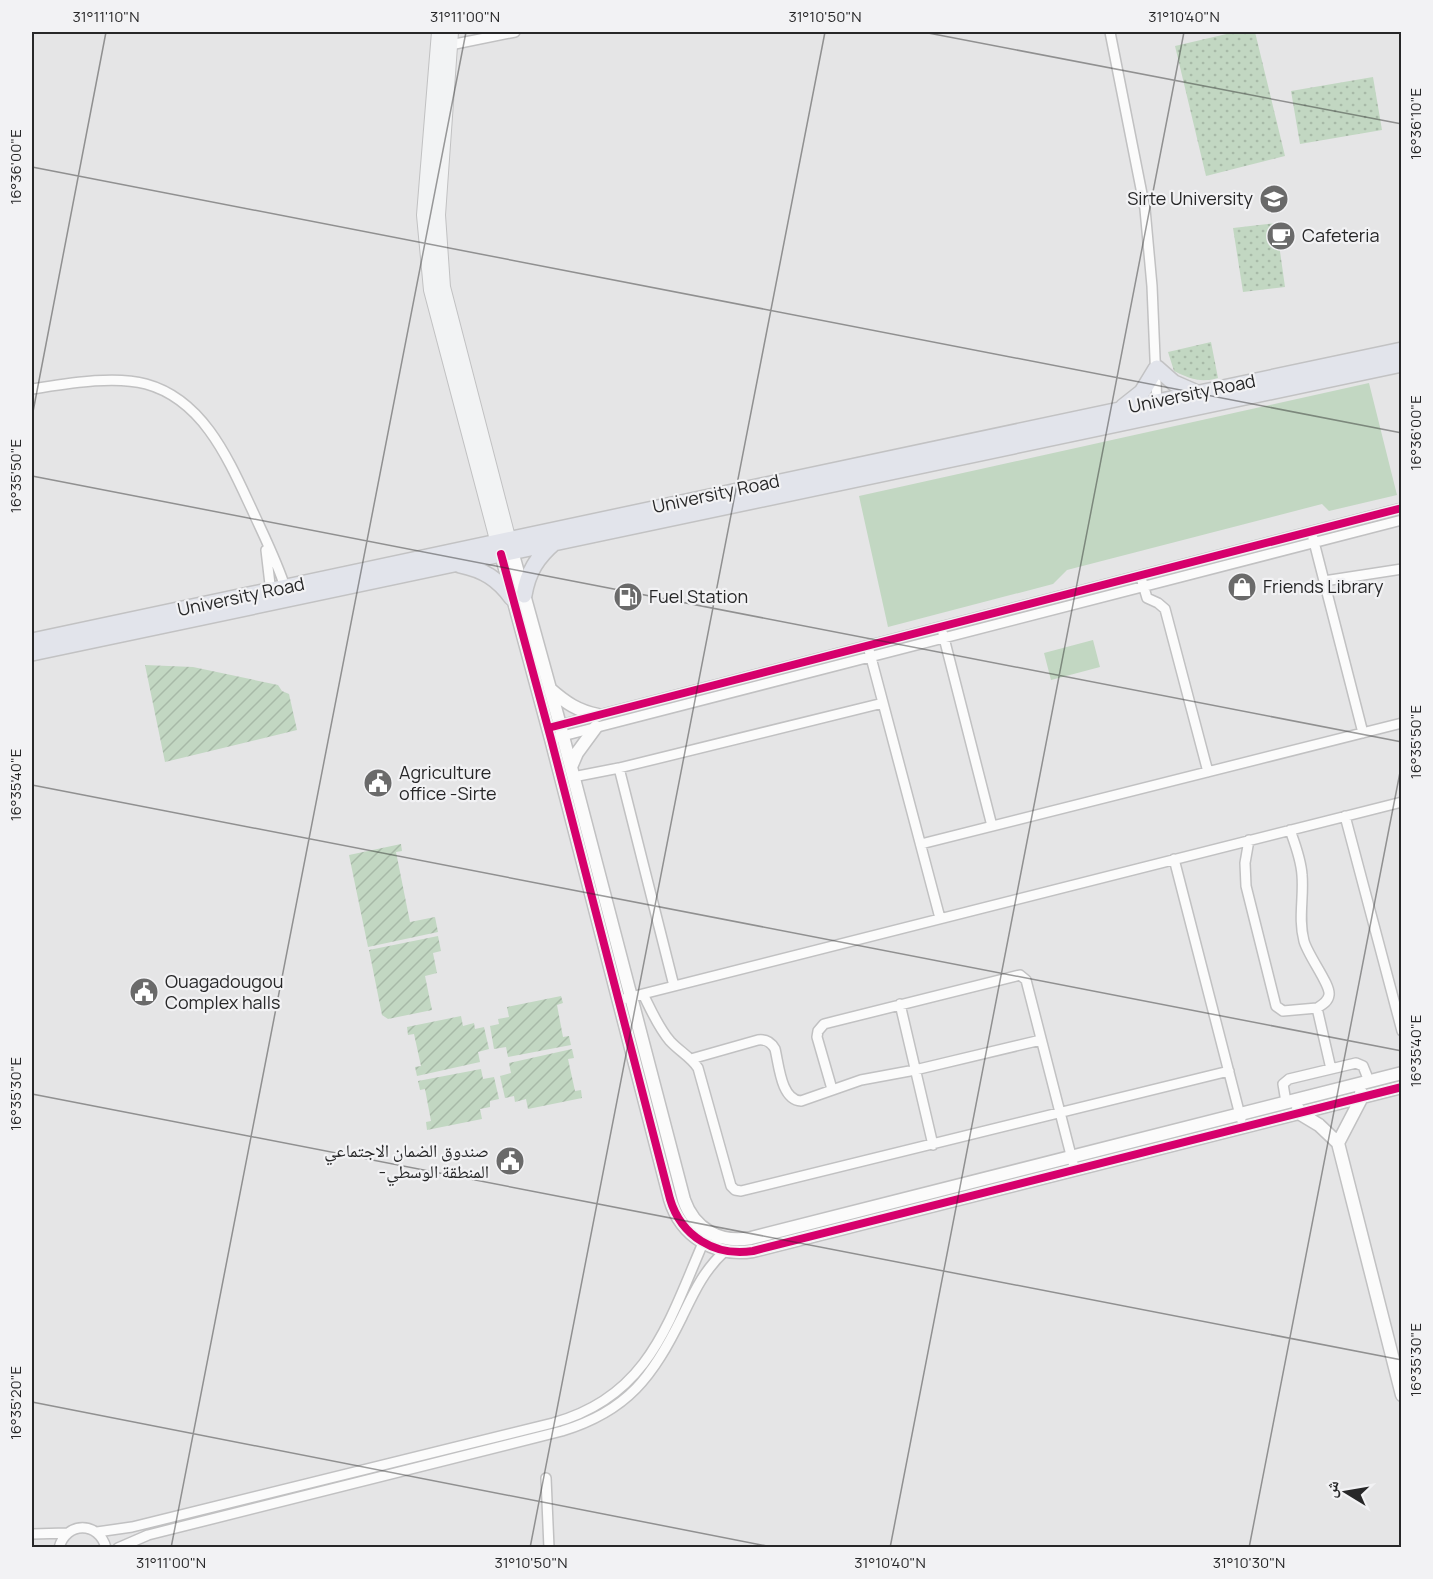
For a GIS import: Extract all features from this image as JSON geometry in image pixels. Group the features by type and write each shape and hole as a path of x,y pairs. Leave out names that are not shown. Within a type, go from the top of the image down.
{"highway":[{"name":"University Road","path":"875,468 1120,409 1160,408 1197,393 1401,350"},
{"name":"University Road","path":"32,653 279,595 505,546 1160,408 1401,364"},
{"path":"1120,409 1142,392 1156,365 1174,383 1197,393"},
{"name":"University Road","path":"32,641 455,563 505,546 555,542 638,518"},
{"path":"455,563 472,567 493,577 518,597 536,561 555,542"}],"main road":[{"path":"439,32 424,215 431,290 505,546"},
{"path":"451,38 438,207 443,287 505,546"}],"street":[{"path":"451,38 515,32"},
{"path":"1110,32 1145,209 1160,408"},
{"path":"32,389 114,380 145,384 168,393 191,410 210,431 224,453 265,539 279,595"},
{"path":"555,732 868,646 1401,508"},
{"path":"572,772 577,753 597,721 944,638 1401,520"},
{"path":"1311,531 1363,733"},
{"path":"265,539 279,595"},
{"path":"505,546 630,997 676,1047 691,1059 700,1074 731,1186 735,1190 741,1191 933,1145 1229,1071"},
{"path":"1324,581 1401,569"},
{"path":"1140,576 1147,598 1165,609 1208,772"},
{"path":"518,597 549,688 555,732 572,772 630,997 670,1199 675,1214 726,1245"},
{"path":"941,627 992,826"},
{"path":"868,646 940,918"},
{"path":"549,688 572,707 597,721"},
{"path":"572,772 619,768 883,703"},
{"path":"921,844 1401,723"},
{"path":"619,768 674,986"},
{"path":"630,997 1401,802"},
{"path":"1345,816 1401,1026"},
{"path":"1249,840 1245,863 1246,886 1276,1006 1283,1011 1317,1008 1326,1003 1329,987 1309,955 1304,941 1301,924 1302,874 1290,830"},
{"path":"1174,859 1243,1127"},
{"path":"832,1089 817,1037 820,1028 827,1023 1020,975 1026,980 1074,1171"},
{"path":"900,1004 933,1145"},
{"path":"1317,1008 1331,1069"},
{"path":"691,1059 765,1040 775,1049 786,1090 792,1099 801,1101 832,1089 879,1076 915,1070 1041,1040"},
{"path":"1338,1143 1362,1097 1366,1069 1360,1064 1286,1081 1283,1088 1299,1113 1319,1125 1338,1143 1401,1395"},
{"path":"118,1548 148,1535 562,1431 597,1417 629,1396 646,1378 668,1347 702,1277 726,1245 1401,1072"},
{"path":"703,1243 753,1251 1401,1087"},
{"path":"689,1223 703,1243"},
{"path":"97,1532 132,1527 553,1423 586,1412 614,1395 645,1363 667,1323 703,1243"},
{"path":"546,1478 549,1548"},
{"path":"32,1534 67,1533 81,1527 90,1528 104,1540 106,1548"},
{"path":"59,1548 67,1533"}],"green space":[{"path":"1235,32 1255,32 1285,156 1206,176 1175,46"},
{"path":"1373,77 1382,130 1300,144 1291,91"},
{"path":"1276,223 1285,287 1243,292 1233,228"},
{"path":"1211,342 1218,378 1196,379 1174,371 1168,352"},
{"path":"1369,383 1397,495 1329,511 1322,504 1067,570 1053,584 888,627 859,496"},
{"path":"1093,640 1100,667 1051,680 1044,653"},
{"path":"145,665 193,667 278,685 282,691 289,694 297,730 165,762"},
{"path":"401,844 402,851 396,852 410,922 435,917 438,932 368,947 349,855"},
{"path":"438,936 441,951 433,953 437,973 425,976 432,1010 388,1019 382,1015 369,950"},
{"path":"561,996 563,1003 557,1005 563,1037 569,1036 571,1045 508,1057 506,1047 494,1049 490,1026 499,1024 498,1019 509,1017 507,1007"},
{"path":"461,1016 463,1026 474,1023 475,1029 484,1027 489,1049 478,1052 480,1062 417,1076 415,1067 421,1066 414,1034 408,1035 407,1027"},
{"path":"572,1049 574,1058 568,1059 575,1091 581,1090 582,1098 528,1109 526,1099 515,1102 514,1096 505,1098 500,1076 511,1073 509,1063"},
{"path":"481,1069 483,1079 494,1077 499,1099 490,1101 490,1107 480,1109 482,1119 427,1130 426,1122 431,1121 425,1089 420,1090 418,1081"}],"cycle path":[{"path":"548,728 1402,508"},
{"path":"501,554 670,1199 682,1224 701,1241 726,1251 753,1251 1402,1087"}],"place":[{"name":"Sirte University","path":"1274,199"},
{"name":"Cafeteria","path":"1281,236"},
{"name":"Friends Library","path":"1242,587"},
{"name":"Fuel Station","path":"628,597"},
{"name":"Agriculture office -Sirte","path":"378,783"},
{"name":"Ouagadougou Complex halls","path":"144,992"},
{"name":"صندوق الضمان الاجتماعي -المنطقة الوسطي","path":"510,1161"}]}
